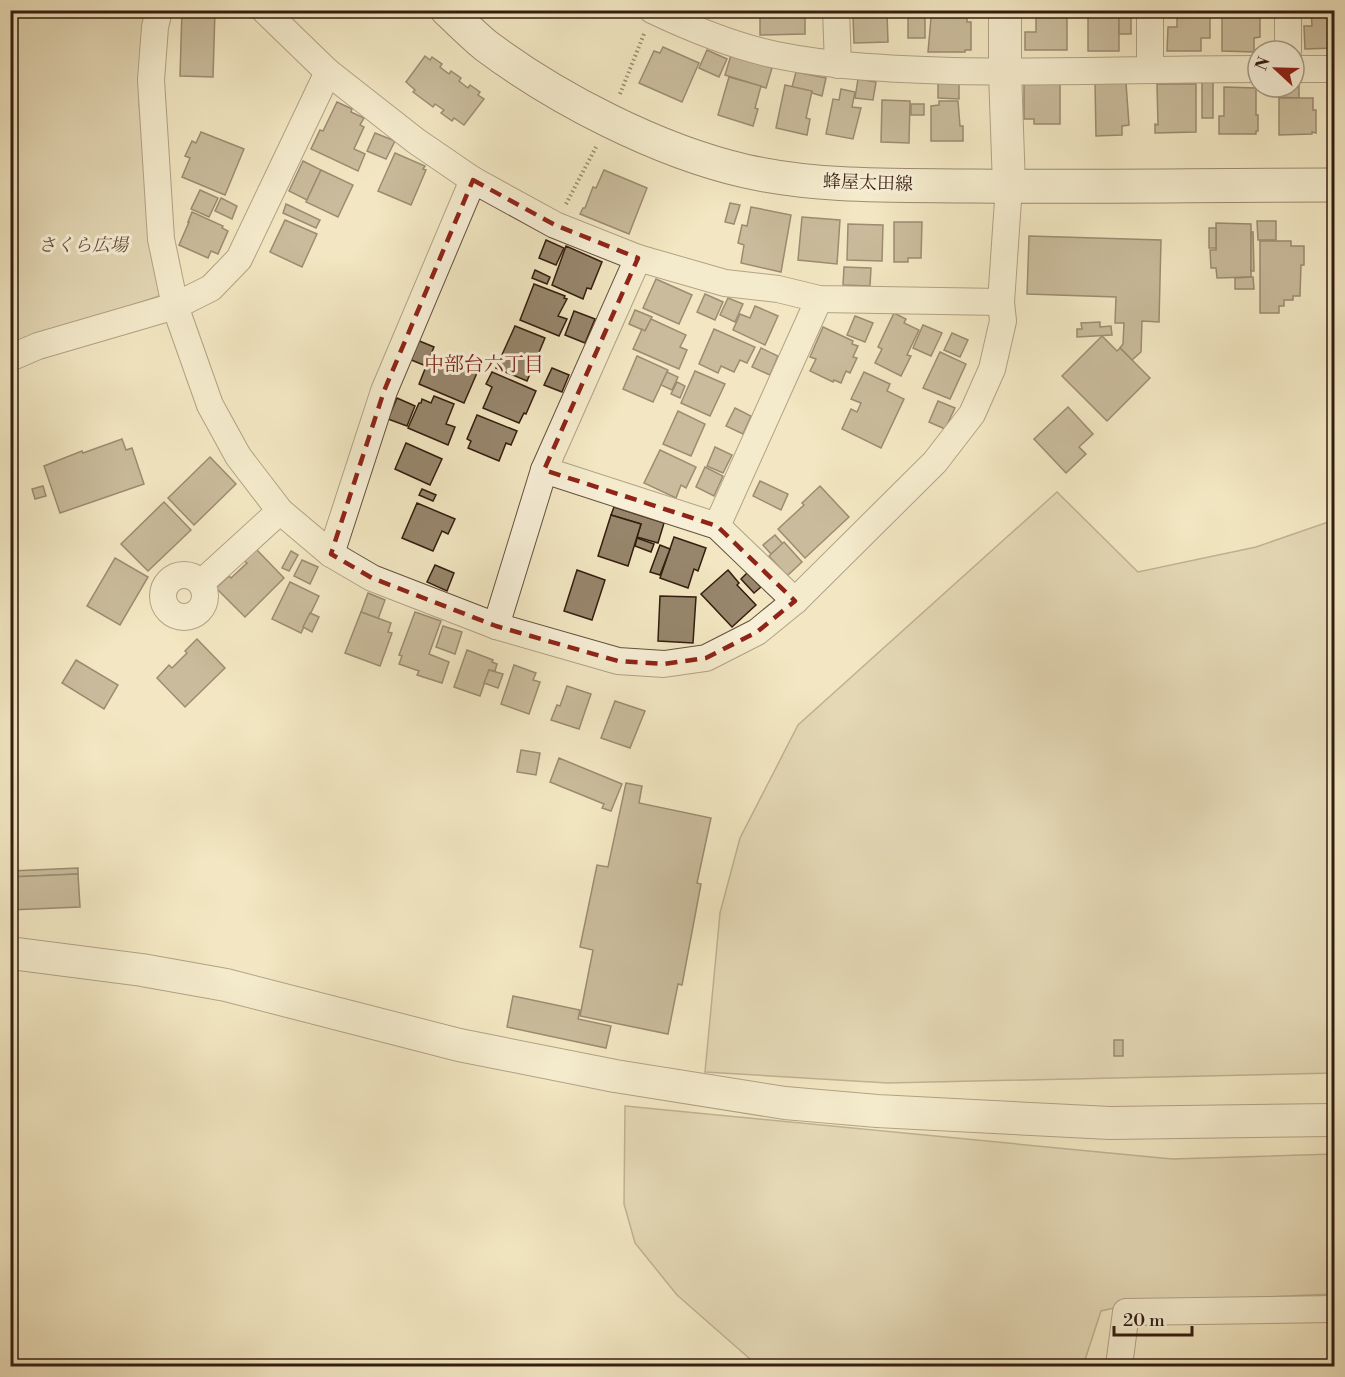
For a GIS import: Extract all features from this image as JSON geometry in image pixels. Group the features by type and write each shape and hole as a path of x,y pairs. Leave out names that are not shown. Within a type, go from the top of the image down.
{"main road":[{"name":"蜂屋太田線","path":"447,10 484,44 526,73 610,121 686,153 745,171 799,180 851,184 1335,185"}],"street":[{"path":"159,10 155,27 151,80 160,239 175,306 210,405 238,456 280,511 331,554 372,578 496,626 618,661 664,664 706,658 757,632 795,601 935,462 972,414 992,369 1003,321 1001,302 1009,186 1005,10"},
{"path":"264,10 328,72 416,141 473,180 555,225 638,258 725,283 778,289 819,299 1001,302"},
{"path":"836,10 838,65"},
{"path":"1150,10 1150,69"},
{"path":"1288,10 1288,39"},
{"path":"653,11 718,39 776,55 838,65 883,69 1005,72 1246,69"},
{"path":"1306,69 1335,69"},
{"path":"10,357 38,346 175,306 211,288 239,259 328,72"},
{"path":"331,554 384,391 473,180"},
{"path":"496,626 544,470 638,258"},
{"path":"717,526 819,299"},
{"path":"544,470 717,526 795,601"},
{"path":"201,583 280,511"},
{"path":"10,953 142,970 226,985 459,1045 615,1076 785,1103 877,1111 1110,1123 1335,1120"},
{"path":"1119,1366 1126,1312 1335,1309"}],"path":[{"path":"555,225 610,121 653,11"}],"highlighted area":[{"path":"473,180 555,225 638,258 544,470 717,526 795,601 757,632 706,658 664,664 618,661 496,626 372,578 331,554 384,391"}],"green space":[{"name":"さくら広場","path":"10,11 145,11 139,105 162,295 11,347"},
{"path":"1057,492 1138,572 1256,547 1334,520 1334,1073 888,1083 705,1072 720,913 740,838 798,725"},
{"path":"625,1106 1172,1159 1334,1154 1334,1294 1141,1302 1101,1311 1083,1366 758,1366 677,1295 635,1243 624,1204"}],"building":[{"path":"182,10 215,10 213,77 180,76"},
{"path":"755,10 805,12 805,34 760,35 760,15 755,15"},
{"path":"850,10 895,10 895,12 887,12 888,42 854,43 853,16 850,17"},
{"path":"1177,10 1210,10 1210,38 1201,38 1201,51 1167,51 1168,27 1177,27"},
{"path":"1311,10 1334,10 1334,48 1306,49 1304,26 1312,26"},
{"path":"1088,11 1119,11 1119,51 1088,51"},
{"path":"1119,11 1131,11 1131,34 1119,34"},
{"path":"1222,12 1260,13 1260,37 1246,39 1246,52 1222,51"},
{"path":"908,16 925,16 925,38 908,38"},
{"path":"1036,16 1067,16 1067,50 1025,50 1025,32 1036,32"},
{"path":"931,18 967,18 967,22 971,22 971,50 928,52"},
{"path":"663,47 699,63 682,102 639,83 654,51 660,53"},
{"path":"707,50 727,59 719,77 699,68"},
{"path":"731,55 772,68 766,88 725,75"},
{"path":"425,56 430,60 432,57 442,64 440,67 449,74 451,71 461,78 459,81 468,88 470,85 480,92 478,95 484,99 464,125 454,118 452,121 441,113 444,110 435,104 433,107 413,92 415,90 406,82"},
{"path":"796,72 826,78 822,96 792,87"},
{"path":"729,77 761,86 753,126 718,115"},
{"path":"858,79 876,82 873,100 855,98"},
{"path":"1202,81 1213,81 1213,118 1202,118"},
{"path":"938,82 959,82 959,99 938,98"},
{"path":"1095,83 1126,83 1129,125 1122,126 1122,135 1096,136"},
{"path":"1024,84 1060,84 1060,124 1034,124 1034,119 1024,119"},
{"path":"1157,84 1196,84 1196,132 1155,133 1155,124 1158,125"},
{"path":"785,85 812,91 806,118 810,119 807,135 776,128"},
{"path":"1224,87 1246,88 1246,99 1256,99 1258,131 1256,134 1219,134 1219,116 1224,116"},
{"path":"841,89 855,92 852,107 861,108 853,139 826,134 833,99 839,100"},
{"path":"1329,89 1334,90 1334,134 1328,133"},
{"path":"1313,98 1313,110 1316,110 1316,133 1279,135 1279,99"},
{"path":"882,100 910,101 909,143 881,142"},
{"path":"939,101 958,101 960,126 963,126 963,141 931,141 931,106 939,105"},
{"path":"337,102 364,118 360,125 364,127 354,149 365,154 358,171 311,149"},
{"path":"911,104 924,104 924,115 911,115"},
{"path":"201,132 244,149 225,195 182,177 190,158 185,156 192,141 196,143"},
{"path":"375,133 395,141 386,159 367,151"},
{"path":"395,153 425,166 423,169 426,170 411,205 378,191"},
{"path":"303,161 321,170 307,200 289,191"},
{"path":"321,170 353,185 338,217 306,202"},
{"path":"604,170 647,188 629,234 580,214"},
{"path":"200,190 218,198 209,217 191,209"},
{"path":"221,198 237,206 232,219 215,211"},
{"path":"730,203 740,205 734,224 725,222"},
{"path":"286,204 320,220 316,228 283,213"},
{"path":"751,207 791,215 781,272 741,263 744,245 738,243 742,225 747,226"},
{"path":"192,212 223,226 222,228 228,231 218,254 211,251 208,258 179,245"},
{"path":"802,217 840,220 837,264 798,260"},
{"path":"285,220 317,234 302,267 270,252"},
{"path":"1257,221 1276,221 1276,240 1258,240"},
{"path":"894,222 922,222 921,258 908,258 908,262 894,262"},
{"path":"1216,223 1251,224 1251,277 1217,278 1216,268 1211,268 1210,250 1216,250"},
{"path":"848,224 883,225 882,261 847,260"},
{"path":"1209,228 1216,228 1216,248 1209,248"},
{"path":"1251,232 1253,232 1254,271 1251,271"},
{"path":"1029,236 1161,240 1159,322 1142,321 1141,352 1132,360 1120,348 1123,344 1124,323 1115,323 1116,297 1027,294"},
{"path":"546,240 564,248 556,265 539,258"},
{"path":"1260,241 1291,241 1291,246 1304,246 1300,296 1293,296 1293,300 1284,300 1284,306 1279,306 1279,313 1260,313"},
{"path":"566,246 602,262 591,289 587,288 583,299 552,285"},
{"path":"844,267 871,268 870,286 843,285"},
{"path":"535,270 550,277 547,284 532,278"},
{"path":"1253,277 1254,289 1235,289 1235,278"},
{"path":"656,279 692,295 679,324 643,308"},
{"path":"534,284 565,296 564,298 567,299 558,316 567,319 559,336 520,320"},
{"path":"705,294 723,302 715,320 697,312"},
{"path":"728,298 743,304 735,322 720,315"},
{"path":"755,306 778,316 765,345 733,330 740,314 750,318"},
{"path":"635,310 652,317 645,331 629,324"},
{"path":"574,311 595,319 585,343 565,335"},
{"path":"894,313 906,319 904,323 919,330 907,355 911,356 901,376 875,363 882,349 878,347"},
{"path":"855,316 873,323 865,342 847,335"},
{"path":"651,319 686,335 680,347 687,350 679,369 633,349 642,329 645,331"},
{"path":"1100,322 1100,327 1111,326 1112,335 1077,337 1077,329 1082,329 1081,323"},
{"path":"923,325 942,333 931,356 913,348"},
{"path":"515,326 545,338 527,381 496,368"},
{"path":"823,327 853,341 852,344 858,346 853,357 857,358 850,373 846,371 841,383 834,380 833,382 810,371 816,359 810,357"},
{"path":"714,329 755,347 747,363 740,360 734,372 721,366 718,373 699,364"},
{"path":"952,333 968,340 960,357 944,350"},
{"path":"1102,336 1117,351 1120,348 1150,378 1107,421 1062,376"},
{"path":"417,340 434,347 426,366 409,359"},
{"path":"761,348 778,356 770,375 752,367"},
{"path":"940,352 966,364 950,399 923,388"},
{"path":"431,354 477,373 464,403 419,384"},
{"path":"637,356 668,370 653,402 623,389"},
{"path":"552,368 569,375 562,392 544,385"},
{"path":"695,371 725,384 710,416 681,403"},
{"path":"492,372 536,391 526,414 524,413 519,423 483,408 492,387 486,384"},
{"path":"667,372 678,377 672,390 661,385"},
{"path":"864,372 890,384 887,391 904,399 881,448 842,429 851,409 857,412 861,403 851,399"},
{"path":"677,382 685,386 680,398 671,394"},
{"path":"434,396 454,404 446,424 455,427 448,445 408,428 422,399 431,403"},
{"path":"397,398 415,406 407,426 388,419"},
{"path":"938,401 955,408 945,429 929,422"},
{"path":"1068,407 1093,434 1079,447 1086,454 1066,473 1034,439"},
{"path":"735,408 751,416 743,434 726,426"},
{"path":"678,411 705,424 691,456 663,444"},
{"path":"477,415 517,431 511,445 506,443 499,461 468,448 471,441 467,439"},
{"path":"122,439 126,450 132,448 144,484 60,513 44,466"},
{"path":"406,443 442,459 430,485 395,469"},
{"path":"715,447 732,455 723,473 707,466"},
{"path":"660,450 696,467 686,488 681,485 676,498 644,483"},
{"path":"210,457 236,484 194,525 168,498"},
{"path":"705,467 723,476 714,496 696,487"},
{"path":"760,481 788,494 781,510 753,496"},
{"path":"43,486 46,496 35,499 32,489"},
{"path":"820,486 849,517 805,558 778,529 804,505 802,503"},
{"path":"422,489 436,495 433,501 419,495"},
{"path":"164,502 191,530 148,571 121,544"},
{"path":"417,503 455,519 448,534 442,531 433,551 402,538"},
{"path":"614,507 664,523 658,543 637,537 641,524 611,515"},
{"path":"611,515 641,524 628,566 598,556"},
{"path":"775,535 783,544 771,554 763,545"},
{"path":"674,537 706,548 698,571 694,569 688,588 660,578"},
{"path":"637,538 654,544 651,552 635,546"},
{"path":"784,542 802,562 787,576 769,556"},
{"path":"660,545 670,549 660,575 650,572"},
{"path":"256,549 284,578 245,617 216,588 247,563 244,561"},
{"path":"291,551 298,555 289,571 282,568"},
{"path":"115,558 148,577 120,625 87,606"},
{"path":"302,560 318,567 310,584 294,576"},
{"path":"435,565 454,573 447,591 427,582"},
{"path":"577,570 605,580 592,620 564,611"},
{"path":"728,570 739,583 737,585 756,605 732,627 701,594"},
{"path":"747,573 761,587 754,593 741,579"},
{"path":"290,582 319,596 301,633 272,619"},
{"path":"368,593 385,600 378,619 361,612"},
{"path":"660,596 696,597 693,643 658,641"},
{"path":"361,612 391,623 388,632 392,633 380,666 345,653"},
{"path":"415,612 441,621 429,654 449,662 442,683 417,675 419,671 399,664 402,656 399,655"},
{"path":"310,613 319,617 312,632 303,627"},
{"path":"443,626 462,632 455,654 436,647"},
{"path":"197,639 225,668 185,707 157,678 169,665 172,668"},
{"path":"467,650 493,660 492,662 497,664 495,671 489,670 480,696 454,687"},
{"path":"76,660 118,685 104,709 62,683"},
{"path":"514,665 536,673 533,680 540,682 529,714 501,704"},
{"path":"489,670 503,674 498,688 484,683"},
{"path":"567,686 591,694 579,729 551,720 557,705 560,706"},
{"path":"615,701 645,711 630,748 601,738"},
{"path":"521,750 540,753 536,775 517,772"},
{"path":"559,758 622,784 611,811 602,808 604,804 550,782"},
{"path":"626,783 642,786 639,803 711,818 697,883 701,884 682,985 678,984 668,1034 580,1016 593,950 580,947 597,865 608,867"},
{"path":"78,868 78,874 10,877 10,871"},
{"path":"78,874 80,907 10,910 10,877"},
{"path":"513,996 580,1010 578,1019 611,1026 606,1048 507,1027"},
{"path":"1114,1040 1123,1040 1123,1056 1114,1056"}],"district":[{"name":"中部台六丁目","path":"484,365"}]}
